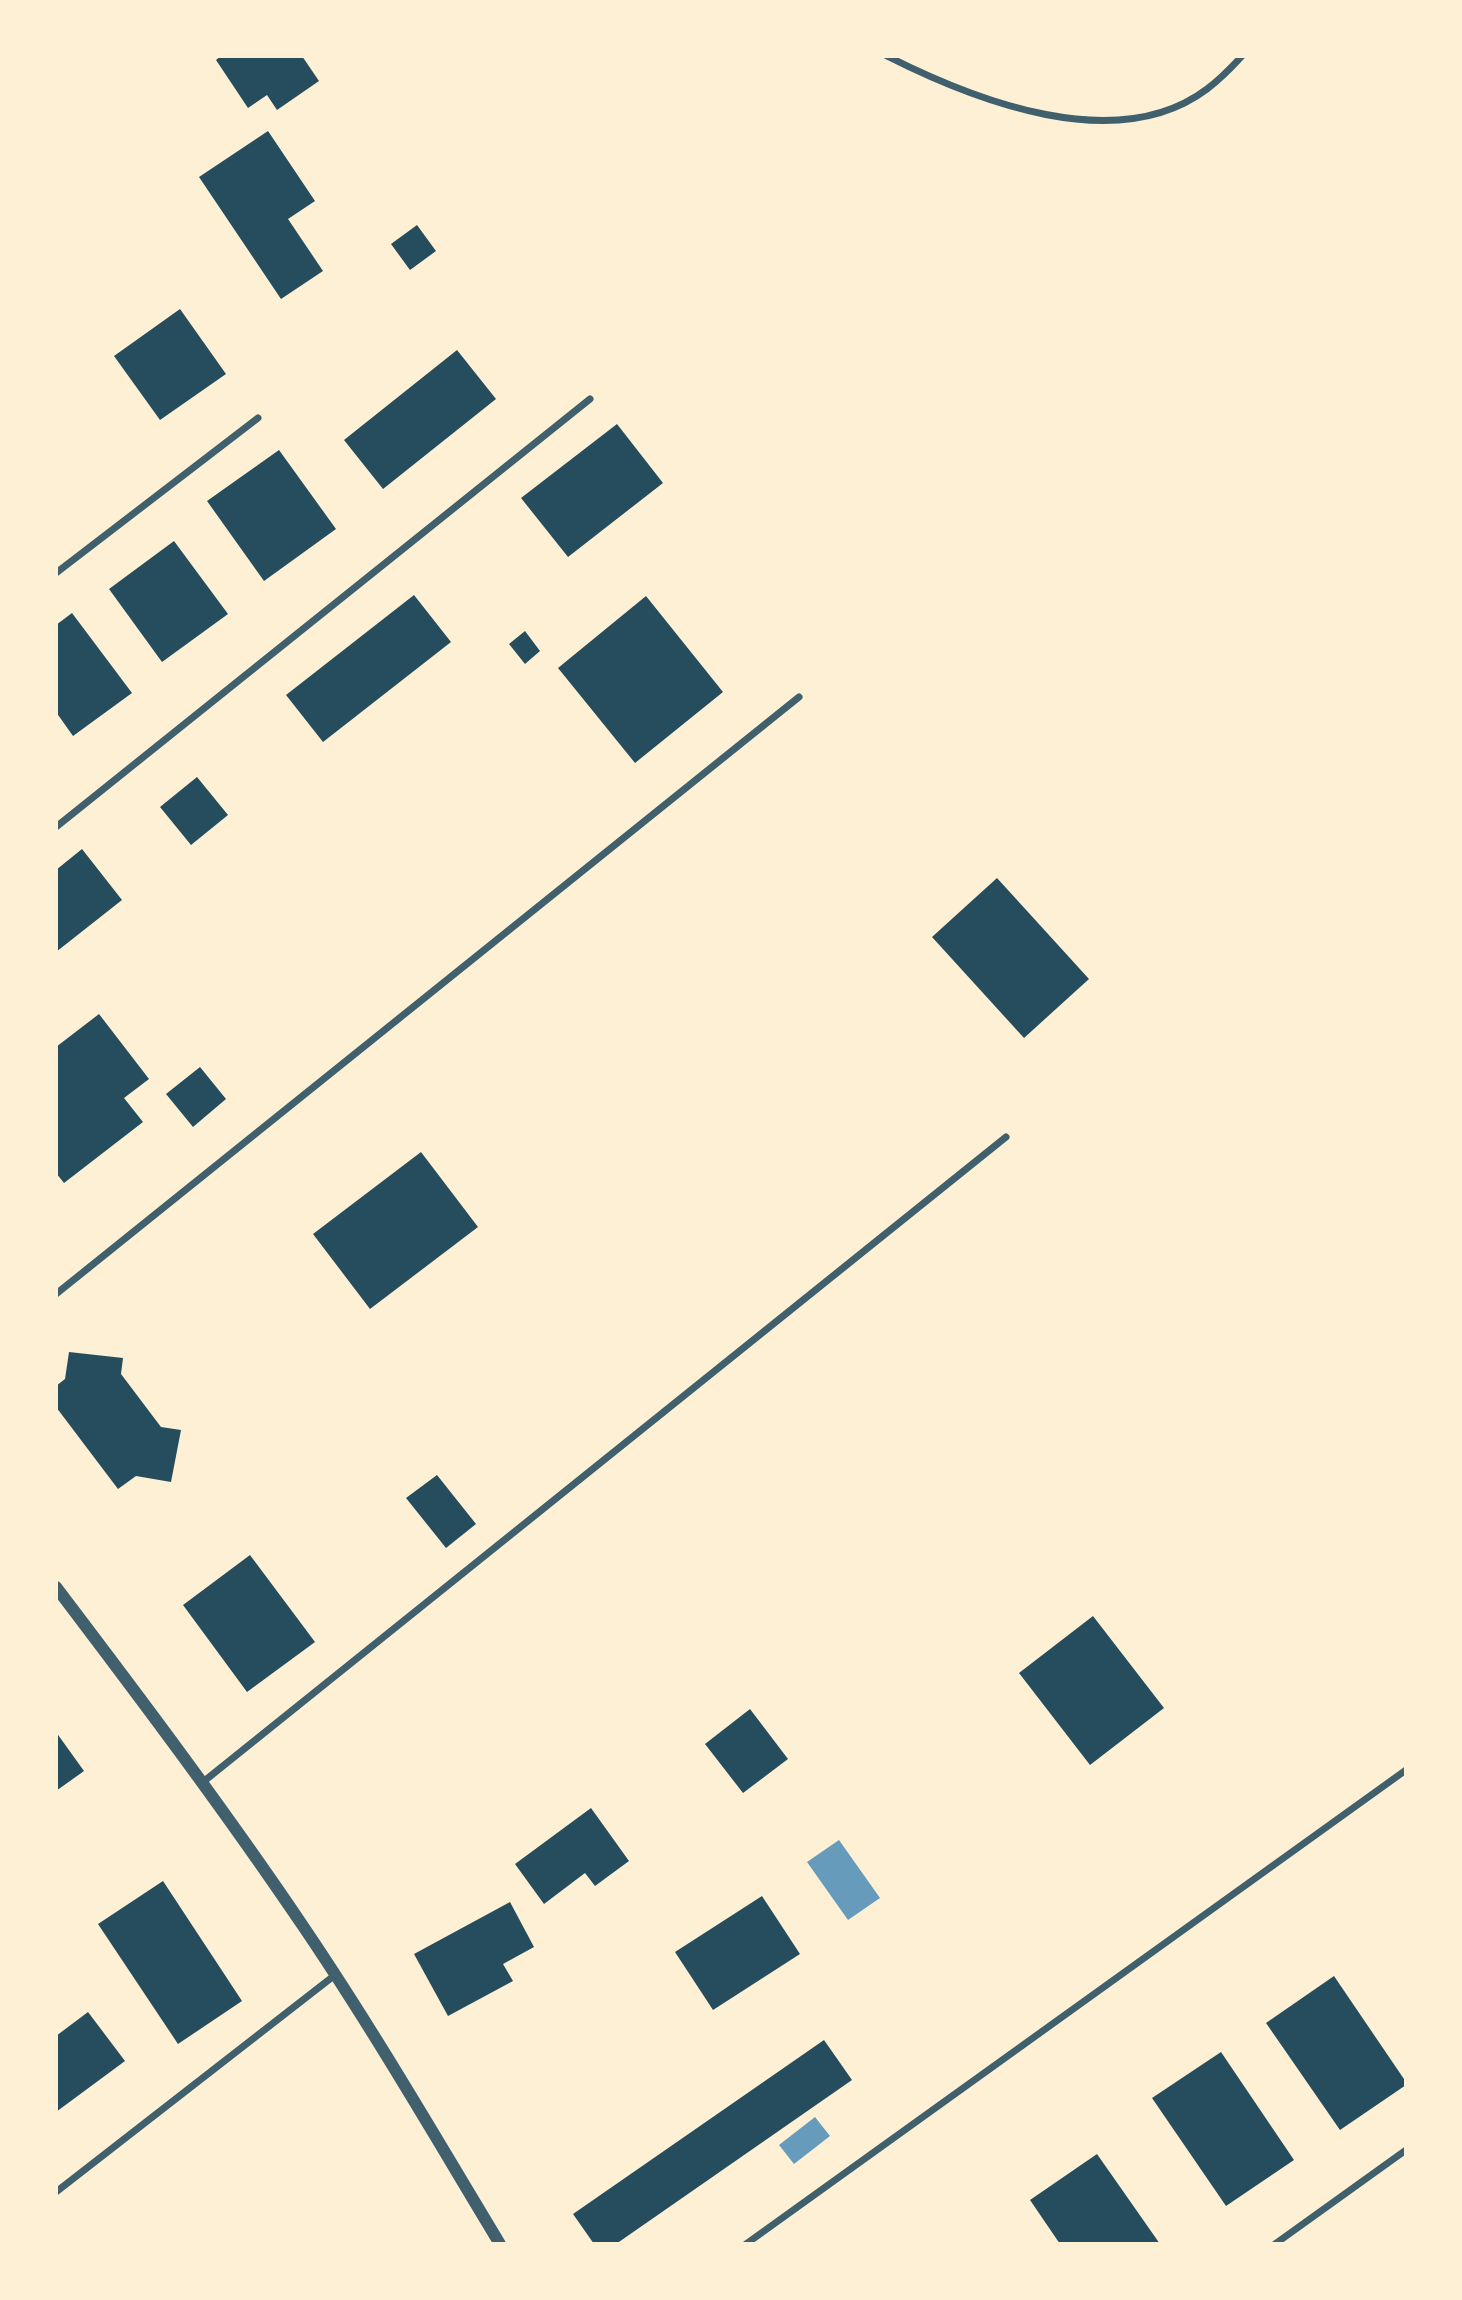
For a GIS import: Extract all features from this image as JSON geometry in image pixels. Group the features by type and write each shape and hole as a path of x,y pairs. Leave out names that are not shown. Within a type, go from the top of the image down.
{"street":[{"path":"887,56 958,88 1018,108 1050,116 1108,119 1156,113 1184,102 1206,89 1242,56"},
{"path":"56,827 590,399"},
{"path":"56,573 258,418"},
{"path":"56,1294 799,697"},
{"path":"203,1782 1006,1137"},
{"path":"56,1587 203,1782 335,1975 500,2244"},
{"path":"746,2244 1406,1770"},
{"path":"56,2192 335,1975"},
{"path":"1275,2244 1406,2150"}],"water":[{"path":"839,1840 880,1898 848,1920 807,1862"},
{"path":"815,2117 830,2136 794,2164 779,2145"}],"building":[{"path":"221,56 302,56 319,81 277,110 267,95 248,108 216,60"},
{"path":"268,131 315,201 288,219 323,271 281,299 199,177"},
{"path":"417,225 436,251 410,270 391,244"},
{"path":"180,309 226,374 160,420 114,356"},
{"path":"457,350 496,399 383,489 344,440"},
{"path":"617,424 663,483 568,557 521,498"},
{"path":"279,450 336,529 264,581 207,501"},
{"path":"174,541 228,614 162,662 109,589"},
{"path":"414,595 451,642 323,742 286,695"},
{"path":"646,596 723,692 635,763 558,668"},
{"path":"72,613 132,693 73,736 56,712 56,625"},
{"path":"525,631 540,651 525,664 509,644"},
{"path":"197,777 228,815 191,845 160,807"},
{"path":"82,849 122,900 56,952 56,870"},
{"path":"997,878 1089,979 1024,1038 932,937"},
{"path":"99,1014 149,1079 124,1098 143,1122 64,1183 56,1173 56,1047"},
{"path":"200,1067 226,1099 193,1127 166,1094"},
{"path":"421,1152 478,1227 370,1309 313,1234"},
{"path":"69,1352 123,1358 121,1374 161,1427 181,1430 171,1482 136,1476 118,1489 56,1407 56,1386 65,1379"},
{"path":"437,1475 476,1524 446,1548 406,1498"},
{"path":"250,1555 315,1642 247,1692 183,1605"},
{"path":"1093,1616 1164,1708 1090,1765 1019,1673"},
{"path":"750,1709 788,1759 743,1793 705,1744"},
{"path":"56,1732 84,1771 56,1791"},
{"path":"591,1808 629,1861 595,1886 585,1873 544,1904 515,1864"},
{"path":"163,1881 242,2001 178,2044 98,1924"},
{"path":"762,1896 800,1954 713,2010 675,1952"},
{"path":"510,1902 534,1947 503,1964 513,1981 448,2016 414,1954"},
{"path":"1334,1976 1406,2082 1406,2085 1340,2130 1266,2023"},
{"path":"88,2012 125,2061 56,2112 56,2036"},
{"path":"824,2040 852,2080 616,2244 594,2244 573,2214"},
{"path":"1221,2052 1294,2160 1226,2206 1152,2098"},
{"path":"1097,2154 1160,2244 1060,2244 1030,2200"}]}
